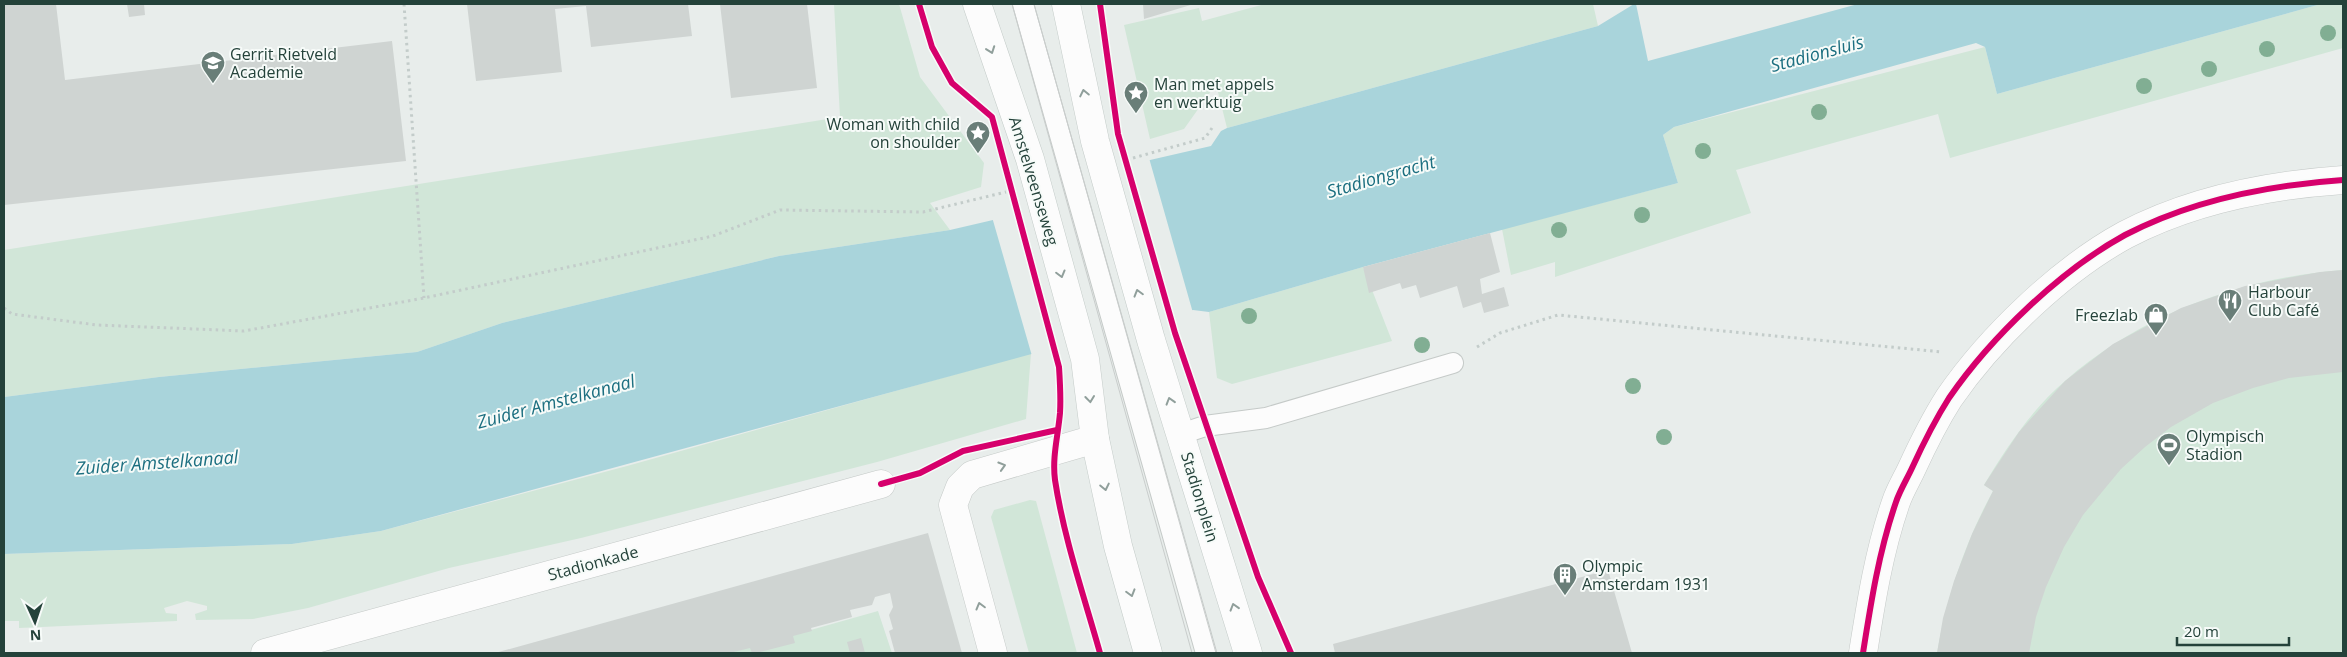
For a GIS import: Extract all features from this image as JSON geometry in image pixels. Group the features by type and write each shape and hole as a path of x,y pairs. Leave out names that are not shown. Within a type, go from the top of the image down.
{"street":[{"name":"Amstelveenseweg","path":"976,4 1030,159 1085,359 1095,439"},
{"name":"Stadionplein","path":"1066,4 1094,141 1151,340 1248,653"},
{"path":"1863,653 1880,558 1896,501 1949,398 1982,356 2024,312 2078,264 2126,235 2183,210 2238,194 2290,184 2343,180"},
{"path":"993,653 953,505 960,487 972,475 1095,439 1118,546 1148,653"},
{"name":"Stadionkade","path":"266,653 881,484"}],"lane":[{"path":"1023,4 1206,653"},
{"path":"1181,434 1205,426 1266,418 1453,362"}],"path":[{"path":"404,4 424,298"},
{"path":"1148,154 1205,138 1212,128"},
{"path":"1009,182 1014,200"},
{"path":"4,308 12,314 97,325 244,331 424,298 713,236 780,210 923,212 1012,191"},
{"path":"1453,362 1500,333 1558,315 1982,356"}],"green space":[{"path":"834,4 899,4 920,77 984,163 981,187 930,203 950,230 779,256 502,323 417,352 159,377 4,397 4,250 840,117"},
{"path":"1265,4 1593,4 1598,26 1227,128 1216,84 1184,129 1150,139 1124,25 1199,8 1202,21"},
{"path":"2321,4 2343,4 2343,48 1950,158 1938,114 1736,170 1751,213 1555,277 1555,262 1511,275 1502,229 1678,183 1663,135 1674,127 1985,47 1997,94"},
{"path":"1363,267 1392,341 1232,384 1217,378 1209,312"},
{"name":"Olympisch Stadion","path":"2343,270 2343,653 1937,653 1946,611 1958,570 1974,530 1993,491 1984,485 2020,430 2053,392 2095,357 2160,319 2195,303 2267,281"},
{"path":"1031,353 1026,419 877,462 581,538 449,568 308,608 253,619 196,620 195,614 207,610 207,606 187,601 164,608 166,613 177,614 177,621 19,628 19,621 4,621 4,554 292,544 381,531 627,466"},
{"path":"1030,500 1036,501 1077,653 1029,653 991,517 994,510"},
{"path":"878,611 892,653 729,653"}],"water":[{"path":"1636,4 1648,61 1858,4 2321,4 1997,94 1985,47 1976,43 1674,127 1663,135 1678,183 1363,267 1209,312 1193,310 381,531 292,544 4,554 4,397 159,377 417,352 502,323 779,256 950,230 993,220 1109,185 1150,160 1211,146 1221,131 1227,128 1598,26"}],"pier":[{"path":"1149,158 1193,313 1032,356 992,217 1108,183"}],"building":[{"name":"Gerrit Rietveld Academie","path":"4,4 56,4 65,80 392,41 406,161 4,205"},
{"path":"127,4 144,4 145,15 129,17"},
{"path":"467,4 688,4 692,36 591,47 586,6 555,9 562,72 476,81"},
{"path":"720,4 807,4 817,88 731,98"},
{"path":"1143,4 1194,4 1144,19"},
{"path":"1490,233 1500,272 1480,279 1482,294 1504,287 1509,306 1484,313 1481,302 1463,308 1457,286 1420,298 1416,285 1402,289 1400,283 1369,293 1363,267"},
{"path":"2343,270 2343,372 2289,378 2253,388 2213,403 2171,427 2121,469 2083,515 2064,547 2046,587 2036,617 2029,653 1937,653 1943,618 1954,581 1972,534 1993,491 1984,485 2019,432 2065,381 2113,344 2181,308 2245,286 2320,272"},
{"path":"928,533 962,653 895,653 889,631 893,629 889,615 893,607 890,593 875,597 872,605 850,610 852,617 811,628 812,631 793,636 795,643 756,653 752,653 750,648 730,653 495,653"},
{"name":"Olympic Amsterdam 1931","path":"1608,570 1632,653 1335,653 1333,644"},
{"path":"861,638 865,653 850,653 847,642"}],"tram line":[{"path":"1012,4 1192,653"},
{"path":"1034,4 1216,653"}],"cycle path":[{"path":"919,4 932,47 952,83 992,117 1059,367 1060,407 1055,455 1055,480 1069,546 1100,653"},
{"path":"1100,4 1118,134 1175,333 1258,577 1291,653"},
{"path":"1863,653 1880,558 1899,493 1929,432 1949,398 1966,375 2006,329 2052,286 2076,267 2125,235 2151,223 2177,212 2231,196 2259,190 2343,180"},
{"path":"881,484 920,473 963,451 1057,430"}],"place":[{"name":"Gerrit Rietveld Academie","path":"213,84"},
{"name":"Man met appels en werktuig","path":"1136,114"},
{"name":"Woman with child on shoulder","path":"978,154"},
{"name":"Harbour Club Café","path":"2230,322"},
{"name":"Freezlab","path":"2156,336"},
{"name":"Olympisch Stadion","path":"2169,466"},
{"name":"Olympic Amsterdam 1931","path":"1565,596"}],"water label":[{"name":"Stadionsluis","path":"1817,54"},
{"name":"Stadiongracht","path":"1381,177"},
{"name":"Zuider Amstelkanaal","path":"556,402"},
{"name":"Zuider Amstelkanaal","path":"157,463"}]}
